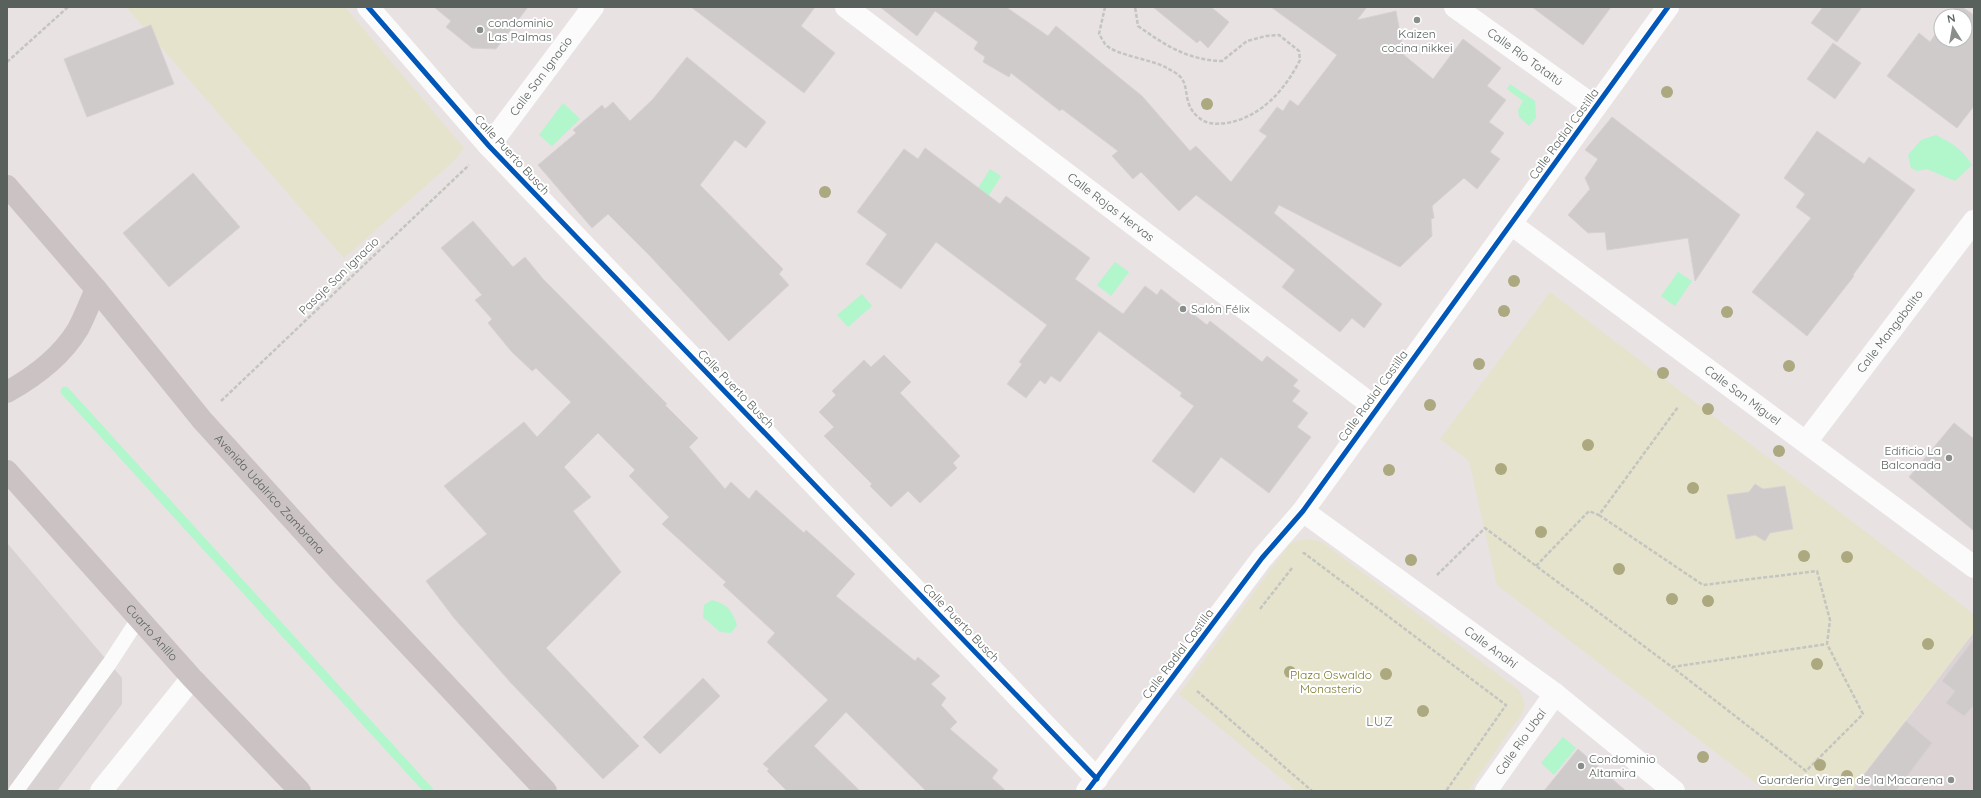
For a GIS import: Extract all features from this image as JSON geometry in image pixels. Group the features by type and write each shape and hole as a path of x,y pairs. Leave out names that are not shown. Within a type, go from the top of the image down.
{"highway":[{"name":"Avenida Udalrico Zambrana","path":"7,186 96,289 202,420 342,574 546,791"},
{"path":"7,392 24,383 52,361 78,328 96,289"},
{"name":"Cuarto Anillo","path":"7,471 192,678 300,791"}],"street":[{"name":"Calle Puerto Busch","path":"368,7 489,146 1092,785"},
{"name":"Calle San Ignacio","path":"489,146 593,7"},
{"name":"Calle Rojas Hervas","path":"846,7 1376,408"},
{"name":"Calle Río Totaitú","path":"1455,7 1595,107"},
{"name":"Calle Radial Castilla","path":"1092,785 1262,558 1303,511 1376,408 1668,7"},
{"name":"Calle Mangabalito","path":"1806,442 1974,221"},
{"name":"Calle San Miguel","path":"1511,224 1974,567"},
{"name":"Calle Anahí","path":"1303,511 1555,694 1674,791"},
{"path":"100,791 192,678"},
{"name":"Calle Río Ubaí","path":"1486,791 1555,694"}],"lane":[{"path":"16,791 109,664 139,618"}],"path":[{"path":"7,62 68,7"},
{"path":"1105,7 1099,34 1106,45 1131,56 1161,64 1172,71 1182,79 1186,98 1191,109 1199,118 1209,124 1237,121 1257,113 1284,85 1300,60 1299,51 1279,35 1266,36 1247,42 1222,61 1206,61 1187,56 1138,26 1135,7"},
{"path":"1599,515 1678,407"},
{"path":"1397,623 1418,594 1485,528 1536,566 1672,667 1806,771 1863,714 1827,644 1830,620 1817,570 1703,586 1599,515 1589,511 1536,566"},
{"path":"1299,559 1304,553 1506,705 1446,791"},
{"path":"1257,613 1295,565"},
{"path":"1672,667 1827,644"},
{"path":"1201,686 1196,692 1312,791"}],"shaded area":[{"path":"1510,84 1535,101 1536,118 1529,126 1519,117 1518,110 1523,101 1507,89"},
{"path":"563,103 580,119 552,146 539,135"},
{"path":"1936,135 1957,147 1972,165 1955,181 1927,169 1917,171 1911,168 1908,155 1921,140"},
{"path":"990,169 1001,176 982,206 971,199"},
{"path":"1115,262 1129,272 1111,296 1097,285"},
{"path":"1678,272 1692,281 1675,306 1661,296"},
{"path":"862,294 872,306 848,327 837,315"},
{"path":"7,543 122,678 122,704 57,791 7,791"},
{"path":"712,600 722,604 731,611 737,625 731,633 720,632 703,617 704,605"},
{"path":"1974,632 1974,791 1851,791 1906,721"},
{"path":"1563,737 1576,748 1554,775 1541,763"}],"green space":[{"path":"126,7 345,7 464,148 456,159 344,258"},
{"path":"1550,292 1974,614 1974,632 1851,791 1766,791 1497,585 1469,461 1440,439"},
{"name":"Plaza Oswaldo Monasterio","path":"1310,539 1322,542 1519,690 1525,704 1523,712 1468,791 1296,791 1179,694 1289,545 1296,541"}],"building":[{"name":"condominio Las Palmas","path":"434,7 528,7 496,49 472,48 446,27 451,21"},
{"path":"691,7 815,7 801,26 835,53 804,93"},
{"path":"880,7 1006,7 1048,36 1056,26 1142,96 1190,151 1196,146 1231,182 1267,136 1259,131 1277,107 1283,111 1290,100 1298,106 1337,55 1271,7 1367,7 1357,20 1396,11 1404,55 1433,79 1463,39 1501,68 1487,86 1506,100 1489,122 1504,133 1490,152 1500,159 1477,189 1464,178 1432,206 1434,218 1431,219 1432,236 1400,267 1279,205 1274,213 1382,304 1364,328 1352,318 1340,332 1282,287 1295,270 1196,195 1179,211 1141,172 1133,179 1112,156 1118,151 1062,109 1060,111 1011,73 1009,77 983,62 985,57 974,49 978,42 935,11 917,36"},
{"path":"1153,7 1211,7 1229,22 1208,48 1200,40 1197,43"},
{"path":"1532,7 1611,7 1583,45"},
{"path":"1823,7 1862,7 1837,42 1811,23"},
{"path":"1973,14 1974,15 1974,106 1957,128 1887,76 1919,33 1930,42 1933,38 1933,48 1973,48"},
{"path":"151,25 174,84 87,117 64,59"},
{"path":"1833,43 1861,63 1835,99 1807,79"},
{"path":"687,57 766,122 746,148 735,140 700,185 783,269 779,274 789,285 729,341 650,256 608,214 592,228 538,165 576,133 573,130 602,105 605,109 613,102 630,121 653,99"},
{"path":"1612,117 1740,215 1695,281 1688,238 1607,250 1605,232 1588,233 1568,215 1590,189 1585,178 1598,159 1585,150"},
{"path":"1817,131 1864,164 1869,157 1915,190 1853,275 1854,276 1807,336 1752,292 1811,218 1796,207 1805,194 1784,178"},
{"path":"925,148 1000,204 1006,196 1090,258 1075,279 1123,314 1145,286 1157,295 1161,289 1207,325 1210,321 1262,362 1267,356 1298,380 1293,386 1300,391 1292,401 1308,413 1297,427 1311,437 1269,493 1221,457 1194,493 1152,461 1194,406 1180,396 1182,393 1099,331 1060,382 1051,376 1045,384 1040,380 1026,398 1007,384 1022,364 1019,362 1047,325 936,242 901,289 866,264 887,234 857,212 904,149 918,159"},
{"path":"193,173 240,227 169,287 123,233"},
{"path":"473,221 513,267 525,257 543,279 667,404 665,405 698,438 689,447 725,489 731,482 749,499 756,490 804,533 806,530 855,574 836,596 915,661 918,657 940,676 931,684 946,698 941,705 957,722 950,729 998,770 992,778 1006,791 926,791 846,712 814,746 860,791 787,791 767,771 769,769 763,764 828,700 767,642 775,633 723,585 726,582 662,524 669,517 629,476 635,470 598,433 564,467 591,497 573,511 621,572 546,648 639,746 603,779 511,683 454,618 426,581 487,534 444,486 524,422 537,437 571,402 536,368 532,371 511,351 488,323 492,319 475,300 482,295 441,248"},
{"path":"884,355 911,382 900,393 960,456 953,463 957,468 920,503 908,491 891,507 870,486 872,484 824,436 834,427 819,412 836,395 832,391 864,360 871,367"},
{"name":"Edificio La Balconada","path":"1954,423 1974,439 1974,531 1909,477"},
{"path":"1755,484 1763,489 1785,486 1793,529 1770,533 1765,541 1755,535 1736,539 1727,495 1749,492"},
{"path":"1974,639 1974,705 1964,716 1946,703 1955,691 1942,681"},
{"path":"703,678 720,696 660,754 643,737"},
{"path":"1906,721 1932,743 1896,791 1874,791 1860,780"},
{"name":"Condominio Altamira","path":"1578,749 1626,791 1544,791"}],"waterway":[{"path":"65,391 429,791"}],"cycle path":[{"path":"368,7 489,146 1097,779"},
{"path":"1087,791 1262,558 1303,511 1668,7"}],"place":[{"name":"Kaizen cocina nikkei","path":"1417,20"},
{"name":"condominio Las Palmas","path":"480,30"},
{"name":"Salón Félix","path":"1183,309"},
{"name":"Edificio La Balconada","path":"1949,458"},
{"name":"Condominio Altamira","path":"1581,766"},
{"name":"Guardería Virgen de la Macarena","path":"1951,780"}],"district":[{"name":"LUZ","path":"1380,721"}]}
